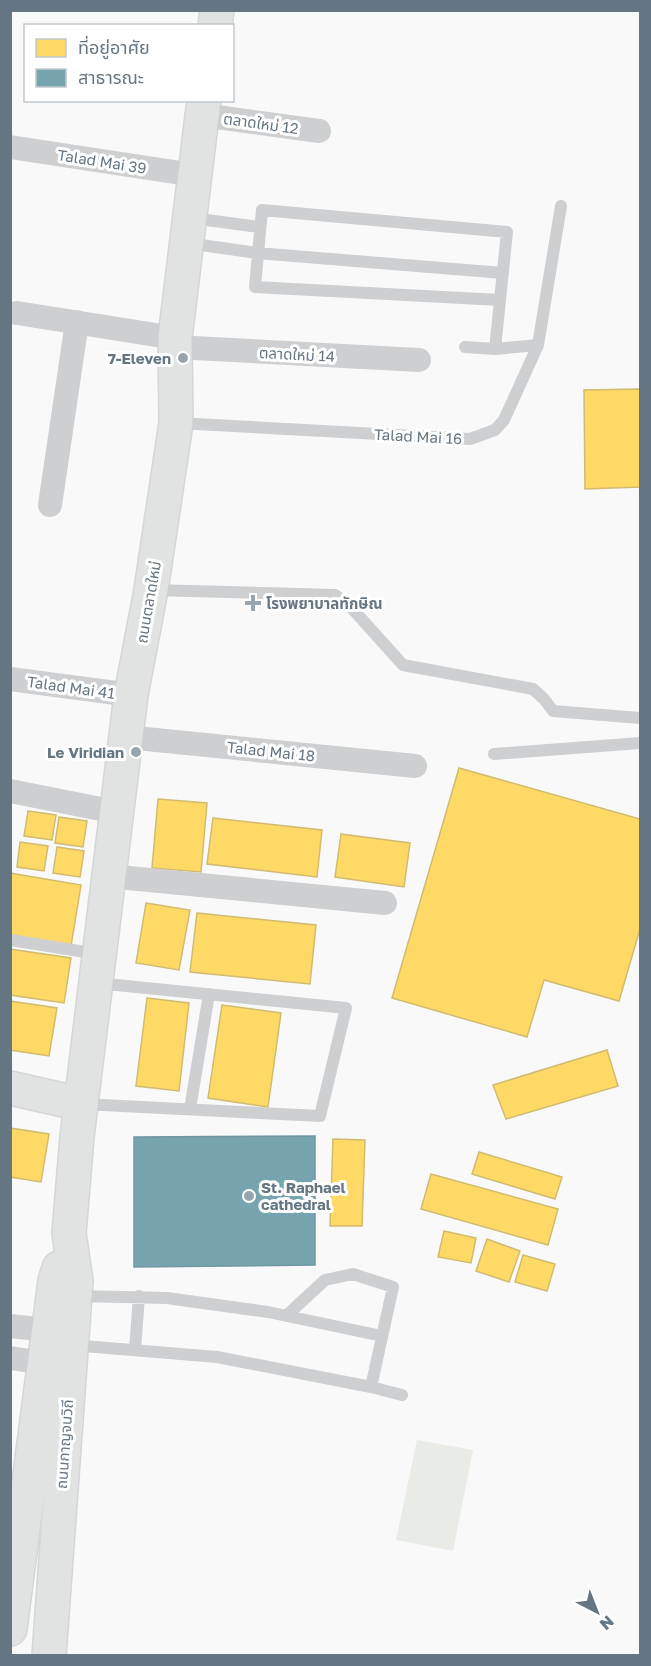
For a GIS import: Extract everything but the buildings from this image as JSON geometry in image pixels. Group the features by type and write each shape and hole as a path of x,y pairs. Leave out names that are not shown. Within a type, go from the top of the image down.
{"main road":[{"name":"ถนนตลาดใหม่","path":"81,1104 131,695 151,590 176,423 175,343 203,108"},
{"path":"10,1088 81,1104"},
{"name":"ถนนกาญจนวิถี","path":"49,1656 60,1338 55,1281 69,1233 81,1104"},
{"name":"ถนนกาญจนวิถี","path":"10,1629 44,1362 60,1338 75,1296 76,1281 69,1233"}],"street":[{"name":"ตลาดใหม่ 12","path":"203,108 319,132"},
{"name":"Talad Mai 39","path":"10,147 194,175"},
{"name":"ตลาดใหม่ 14","path":"17,313 77,322 175,343 419,360"},
{"path":"50,505 77,322"},
{"name":"Talad Mai 41","path":"10,679 131,695"},
{"name":"Talad Mai 18","path":"126,737 416,766"},
{"path":"10,791 116,812"},
{"path":"108,876 385,903"},
{"path":"10,1326 60,1338"},
{"path":"10,1358 44,1362"}],"lane":[{"name":"Talad Mai 16","path":"176,423 471,439 495,430 504,420 538,345 561,206"},
{"path":"495,349 507,232 262,210 255,287 500,300"},
{"path":"188,230 259,227"},
{"path":"188,230 257,254 503,273"},
{"path":"465,347 495,349 538,345"},
{"path":"151,590 335,595 350,605 403,665 533,689 553,711 640,718"},
{"path":"494,754 640,743"},
{"path":"10,940 97,969 208,994 346,1008 320,1116 81,1104"},
{"path":"190,1109 208,994"},
{"path":"286,1316 325,1280 353,1274 393,1287 371,1387"},
{"path":"75,1296 166,1298 286,1316 382,1336"},
{"path":"135,1350 139,1296"},
{"path":"60,1338 135,1350 217,1357 402,1395"}],"shaded area":[{"path":"417,1440 473,1450 453,1551 396,1540"}],"place":[{"name":"7-Eleven","path":"183,358"},
{"name":"โรงพยาบาลทักษิณ","path":"253,603"},
{"name":"Le Viridian","path":"136,752"},
{"name":"St. Raphael cathedral","path":"249,1196"}]}
